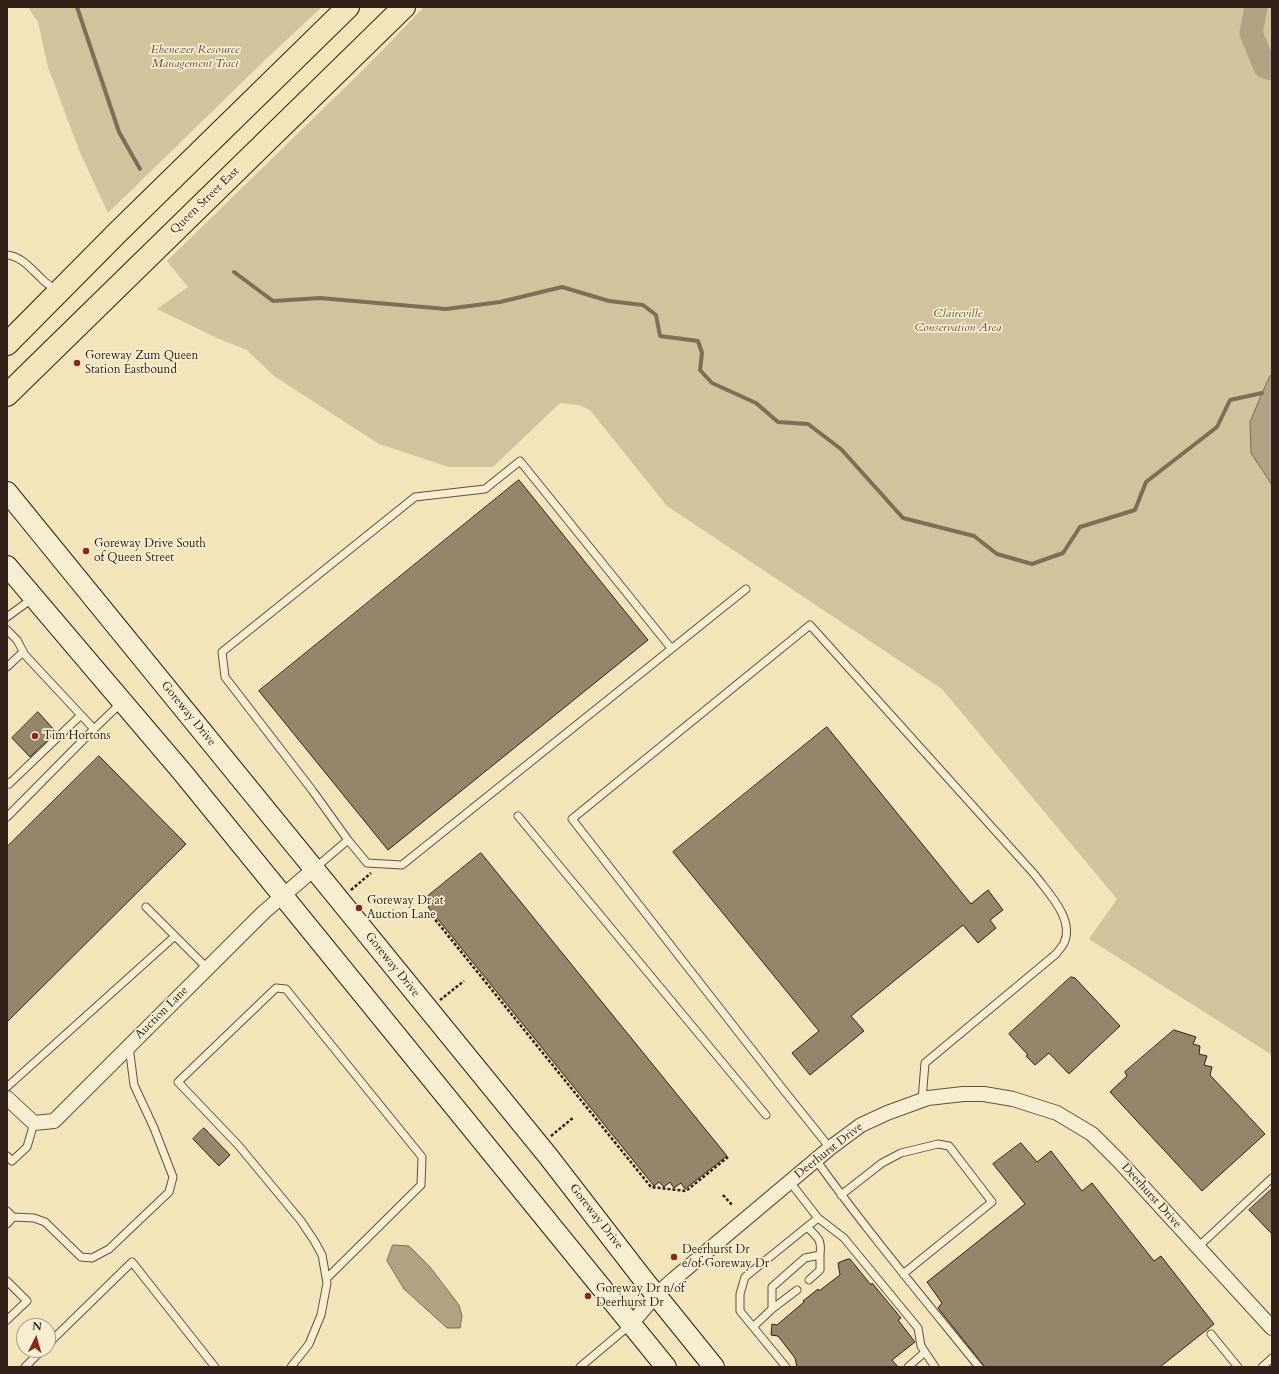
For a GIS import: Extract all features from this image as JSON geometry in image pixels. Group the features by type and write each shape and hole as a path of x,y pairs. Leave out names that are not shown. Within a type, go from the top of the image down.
{"main road":[{"path":"7,344 117,232 348,7"},
{"name":"Queen Street East","path":"7,395 404,7"},
{"name":"Goreway Drive","path":"7,492 548,1156 714,1367"},
{"path":"7,566 183,773 666,1367"}],"street":[{"name":"Auction Lane","path":"34,1123 54,1122 264,912 314,869"},
{"name":"Deerhurst Drive","path":"631,1324 656,1295 830,1148 861,1125 887,1113 928,1098 963,1094 984,1094 1013,1099 1057,1113 1092,1134 1120,1162 1272,1328"},
{"path":"7,1098 34,1123"}],"lane":[{"path":"7,255 15,256 58,292"},
{"path":"671,648 520,461 485,489 415,497 222,652 225,677 367,863 402,865 746,589"},
{"path":"7,617 33,598"},
{"path":"830,1148 572,819 810,625 1035,875 1063,914 1066,928 1064,944 1056,954 926,1063 922,1100"},
{"path":"7,630 17,640 23,652 94,729"},
{"path":"7,667 23,652"},
{"path":"7,817 122,702"},
{"path":"7,782 9,784 81,715"},
{"path":"518,816 766,1115"},
{"path":"314,869 348,840"},
{"path":"146,907 207,968"},
{"path":"7,1087 175,936"},
{"path":"291,1367 309,1344 321,1315 326,1294 327,1278 322,1255 301,1221 239,1146 178,1082 276,988 286,989 422,1157 421,1185 327,1278"},
{"path":"7,1211 13,1217 34,1218 45,1222 81,1257 92,1258 108,1249 169,1192 173,1177 154,1128 134,1085 129,1046"},
{"path":"7,1167 27,1147 34,1123"},
{"path":"841,1195 882,1163 901,1153 938,1144 949,1146 992,1202 903,1274"},
{"path":"7,1156 12,1161"},
{"path":"816,1160 841,1195 903,1274 979,1367"},
{"path":"1198,1247 1272,1178"},
{"path":"790,1182 818,1218 844,1238 918,1328 922,1346 935,1367"},
{"path":"7,1224 13,1217"},
{"path":"786,1367 740,1311 740,1294 745,1277 818,1218"},
{"path":"807,1227 817,1237 821,1244 820,1270 809,1280"},
{"path":"772,1309 772,1287 805,1258 820,1255"},
{"path":"56,1336 132,1262 215,1367"},
{"path":"7,1280 27,1301 7,1320"},
{"path":"753,1327 772,1309 797,1290"},
{"path":"580,1367 631,1324"},
{"path":"1211,1334 1238,1367"},
{"path":"908,1367 925,1352"},
{"path":"25,1367 34,1358"},
{"path":"1262,1367 1272,1358"}],"path":[{"path":"350,891 373,871"},
{"path":"429,912 651,1187 686,1190 728,1157"},
{"path":"439,1001 464,981"},
{"path":"550,1137 574,1117"},
{"path":"723,1195 732,1205"}],"green space":[{"name":"Ebenezer Resource Management Tract","path":"28,7 322,7 268,57 108,213 79,150 48,67 38,22"},
{"name":"Claireville Conservation Area","path":"424,7 1272,7 1272,1055 1089,939 1117,899 942,689 667,506 590,410 579,405 560,403 493,467 449,467 379,444 274,376 247,350 217,338 157,309 188,287 167,261 365,68"}],"shaded area":[{"path":"1272,374 1272,485 1251,453 1250,422"},
{"path":"393,1245 409,1246 430,1267 459,1305 462,1316 460,1328 447,1328 404,1289 387,1261"}],"building":[{"path":"519,480 648,640 388,850 259,691"},
{"name":"Tim Hortons","path":"38,712 56,732 30,757 12,738"},
{"path":"827,727 971,904 988,890 1003,910 990,920 996,928 978,943 963,925 851,1016 864,1031 810,1075 792,1053 819,1031 673,852"},
{"path":"99,756 186,844 7,1022 7,847"},
{"path":"481,853 727,1156 685,1189 681,1183 674,1188 670,1182 664,1187 659,1182 654,1186 428,907 434,902 428,896"},
{"path":"1071,977 1075,978 1120,1026 1069,1074 1049,1053 1035,1065 1009,1034"},
{"path":"1174,1030 1196,1037 1193,1044 1200,1046 1199,1054 1207,1056 1204,1065 1212,1067 1210,1075 1265,1134 1202,1191 1110,1092 1127,1076 1125,1072"},
{"path":"204,1128 230,1155 219,1166 193,1139"},
{"path":"1021,1143 1037,1162 1051,1151 1082,1191 1092,1183 1154,1261 1161,1256 1214,1324 1160,1367 985,1367 938,1308 942,1303 927,1282 1025,1204 993,1164"},
{"path":"1272,1189 1272,1234 1249,1210"},
{"path":"850,1259 901,1318 898,1320 915,1342 892,1360 898,1367 797,1367 795,1358 778,1336 771,1335 772,1324 777,1325 818,1289 819,1291 840,1275 838,1263"}],"waterway":[{"path":"77,7 119,132 140,169"},
{"path":"1256,7 1251,33 1265,67 1272,69"},
{"path":"234,272 273,301 320,298 446,309 500,302 562,287 609,301 643,305 656,315 660,336 698,341 702,353 700,370 712,383 756,403 778,422 808,424 841,449 903,518 974,536 997,554 1032,564 1063,553 1080,527 1135,510 1146,482 1217,427 1230,400 1262,393"}],"place":[{"name":"Goreway Zum Queen Station Eastbound","path":"77,363"},
{"name":"Goreway Drive South of Queen Street","path":"86,551"},
{"name":"Tim Hortons","path":"35,736"},
{"name":"Goreway Dr at Auction Lane","path":"359,908"},
{"name":"Deerhurst Dr e/of Goreway Dr","path":"674,1257"},
{"name":"Goreway Dr n/of Deerhurst Dr","path":"588,1296"}]}
